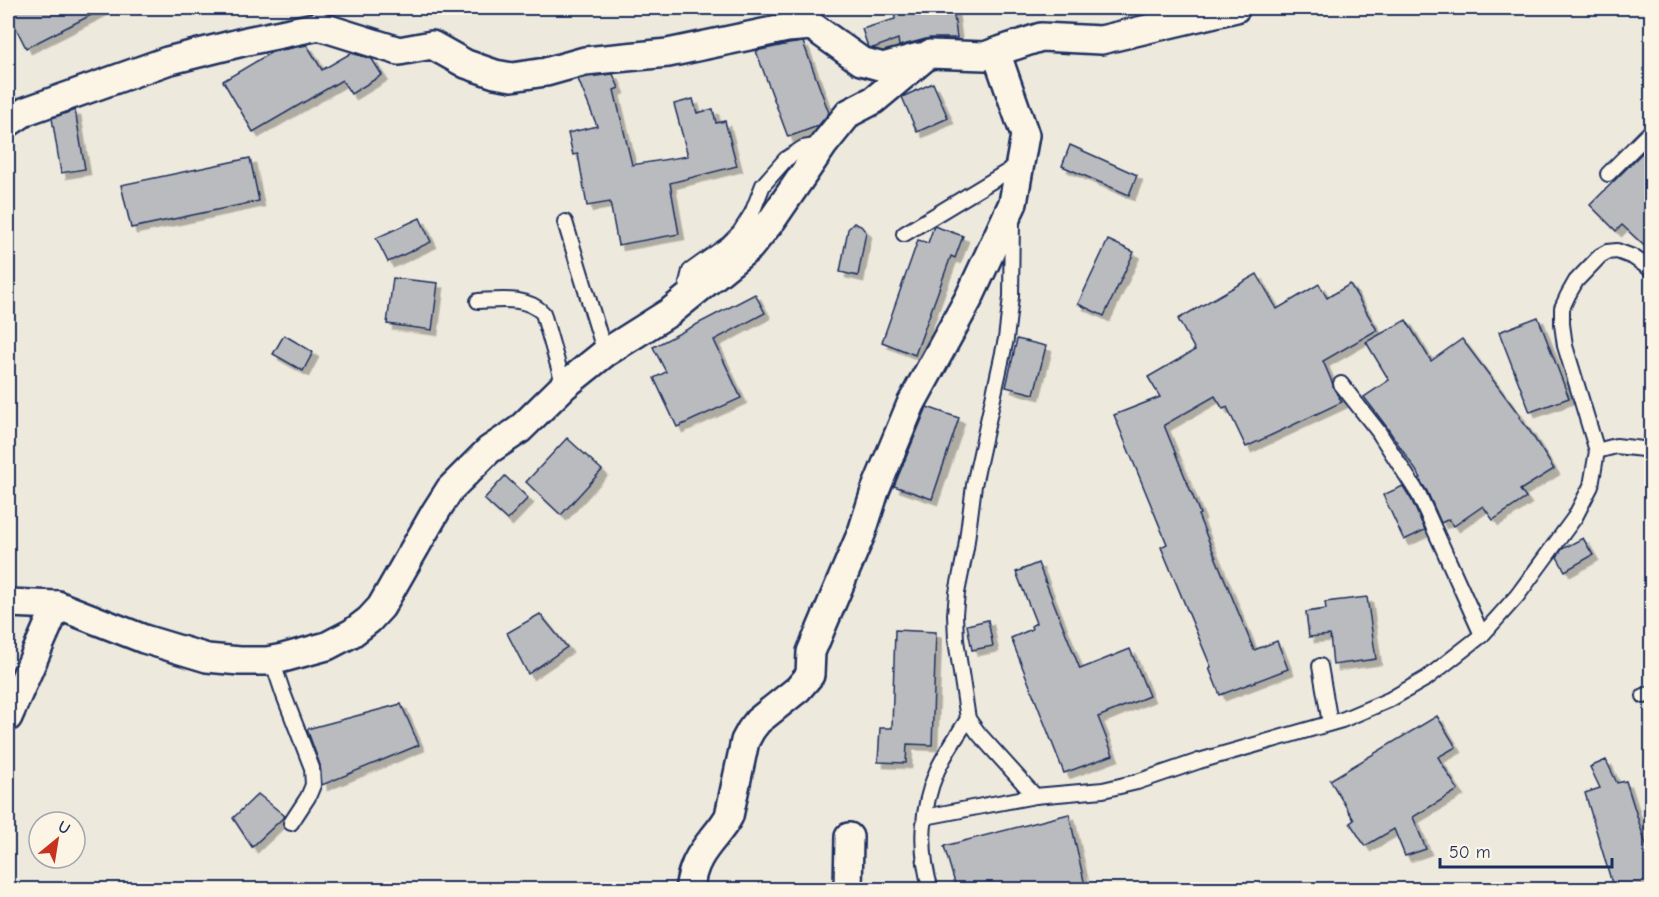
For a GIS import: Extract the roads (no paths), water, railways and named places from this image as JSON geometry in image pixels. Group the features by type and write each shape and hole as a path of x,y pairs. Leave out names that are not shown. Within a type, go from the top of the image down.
{"street":[{"path":"8,123 26,111 167,61 247,40 319,26 399,51 432,45 466,64 512,77 546,72 585,61 668,53 787,28 812,27 861,61 883,68 929,54 985,56 1041,37 1101,40 1236,8"},
{"path":"689,890 691,874 699,857 729,816 745,741 751,729 798,689 810,675 811,651 862,532 875,491 911,404 969,298 1013,203 1025,135 996,52"},
{"path":"8,603 57,605 144,639 207,658 240,661 272,660 327,646 352,633 381,608 450,489 489,450 519,430 564,386 605,353 670,312 750,247 849,113 874,100 929,54"},
{"path":"8,717 57,605"},
{"path":"848,890 849,837"}],"lane":[{"path":"1608,174 1652,130"},
{"path":"904,234 1020,164"},
{"path":"1013,203 1011,297 1006,339 974,486 955,614 956,640 968,719 1035,796"},
{"path":"565,222 605,353"},
{"path":"925,817 1035,796 1103,790 1137,782 1199,761 1342,720 1389,700 1427,678 1482,635 1517,596 1575,517 1591,486 1597,451 1565,346 1562,324 1562,308 1576,281 1600,256 1607,252 1617,251 1633,257 1652,270"},
{"path":"478,301 523,301 536,306 543,313 564,386"},
{"path":"1341,384 1378,431 1419,495 1482,635"},
{"path":"1597,451 1617,446 1652,450"},
{"path":"272,660 312,768 313,785 291,823"},
{"path":"1320,666 1330,723"},
{"path":"931,890 926,870 923,831 931,788 945,756 968,719"}]}
